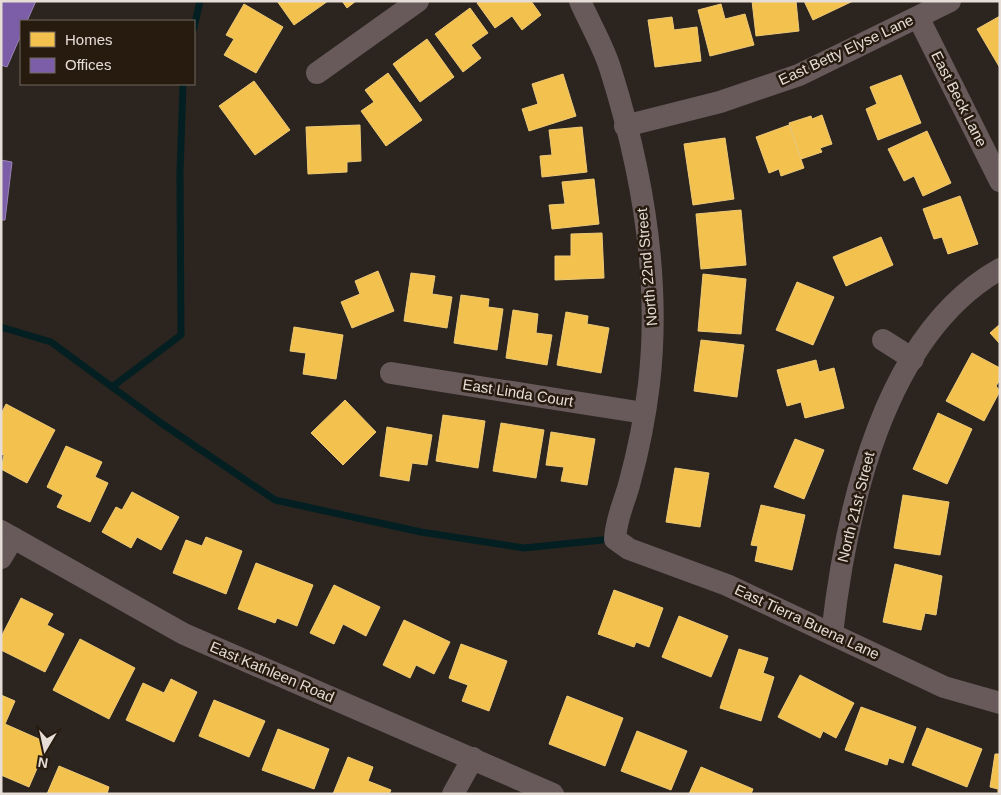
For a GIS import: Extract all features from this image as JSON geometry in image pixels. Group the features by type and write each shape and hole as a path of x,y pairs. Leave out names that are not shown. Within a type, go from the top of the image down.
{"street":[{"path":"317,73 418,1"},
{"name":"North 22nd Street","path":"580,1 611,69 639,182 649,263 653,334 644,413 629,486 616,524 615,539"},
{"name":"East Betty Elyse Lane","path":"625,126 720,102 799,75 950,1"},
{"name":"East Beck Lane","path":"918,17 1000,181"},
{"name":"North 21st Street","path":"832,634 840,568 858,488 870,447 892,395 930,332 964,293 1000,269"},
{"path":"883,340 914,359"},
{"name":"East Linda Court","path":"391,372 644,413"},
{"path":"1,558 7,535"},
{"name":"East Kathleen Road","path":"7,535 184,634 554,794"},
{"name":"East Tierra Buena Lane","path":"615,539 629,549 728,585 944,687 1000,703"},
{"path":"452,794 473,758"}],"building: Homes":[{"path":"277,1 328,1 294,25"},
{"path":"342,1 356,1 347,8"},
{"path":"480,1 531,1 541,15 522,30 512,16 495,28 477,3"},
{"path":"752,1 796,1 799,31 756,36"},
{"path":"804,1 853,1 813,20"},
{"path":"244,4 283,27 256,73 224,55 234,39 226,35"},
{"path":"721,4 725,19 745,14 754,45 710,56 698,10"},
{"path":"470,8 488,33 471,45 481,58 463,72 435,34"},
{"path":"1000,16 1000,68 977,29"},
{"path":"672,17 674,30 697,27 701,61 655,67 648,20"},
{"path":"427,39 454,77 420,102 393,64"},
{"path":"388,73 422,120 386,146 361,111 374,102 365,90"},
{"path":"563,74 576,116 529,131 522,109 538,104 532,84"},
{"path":"901,75 921,123 878,140 866,109 877,104 870,87"},
{"path":"254,81 290,130 255,155 219,106"},
{"path":"822,115 832,144 820,148 822,152 801,159 789,123 811,116 812,119"},
{"path":"360,125 361,161 347,162 347,172 308,174 306,127"},
{"path":"789,125 804,168 781,176 779,169 769,173 756,137"},
{"path":"582,127 587,172 542,177 540,156 552,155 549,130"},
{"path":"927,131 951,183 923,196 914,176 904,181 888,149"},
{"path":"725,138 734,199 693,205 684,144"},
{"path":"594,179 599,224 552,229 549,205 565,204 562,182"},
{"path":"960,196 978,244 948,254 942,237 934,239 923,209"},
{"path":"741,210 746,265 701,269 696,214"},
{"path":"602,233 604,278 555,280 555,256 571,256 571,234"},
{"path":"881,237 893,265 846,286 833,257"},
{"path":"378,271 394,311 352,328 341,302 360,294 355,281"},
{"path":"411,273 435,276 432,294 452,297 447,328 404,321"},
{"path":"703,274 746,279 741,334 698,331"},
{"path":"797,282 834,297 813,345 776,330"},
{"path":"461,295 489,299 488,307 503,309 497,350 454,343"},
{"path":"513,310 538,314 536,333 552,335 547,365 506,358"},
{"path":"566,312 588,316 587,324 609,328 601,373 557,365"},
{"path":"1000,324 1000,344 990,333"},
{"path":"294,327 343,335 336,379 303,374 306,353 290,351"},
{"path":"701,340 744,345 737,397 694,391"},
{"path":"972,353 1000,368 1000,380 996,386 1000,391 984,421 946,401"},
{"path":"816,360 819,372 834,368 844,408 805,418 801,402 787,406 777,370"},
{"path":"345,400 376,432 343,465 311,433"},
{"path":"6,404 55,430 27,483 1,469 4,455 1,454 1,414"},
{"path":"938,413 972,429 947,484 913,469"},
{"path":"443,415 485,421 478,468 436,461"},
{"path":"501,423 544,430 536,478 493,471"},
{"path":"387,427 432,435 427,465 412,463 409,481 380,476"},
{"path":"551,432 595,439 587,485 561,481 564,467 546,465"},
{"path":"795,439 824,450 804,499 774,487"},
{"path":"66,446 102,462 95,477 108,483 90,522 57,507 63,495 47,487"},
{"path":"675,468 709,473 700,527 666,522"},
{"path":"132,492 179,517 161,550 137,537 131,548 102,532 116,507 122,510"},
{"path":"903,495 949,502 940,555 894,548"},
{"path":"761,505 805,515 792,570 755,561 758,546 751,545"},
{"path":"206,537 242,551 226,594 173,573 186,540 202,546"},
{"path":"256,563 313,585 297,626 277,618 275,623 238,609"},
{"path":"895,564 942,576 936,615 925,613 921,630 883,622"},
{"path":"334,585 380,607 366,636 343,624 334,644 310,633"},
{"path":"614,590 663,608 649,647 636,642 634,647 598,634"},
{"path":"21,598 53,614 47,625 64,634 45,672 1,650 1,637"},
{"path":"679,616 728,636 711,677 662,657"},
{"path":"404,620 450,642 434,674 416,665 410,678 383,665"},
{"path":"80,639 135,668 109,719 53,690"},
{"path":"461,644 507,661 489,711 462,701 468,685 449,678"},
{"path":"739,649 768,658 763,673 774,677 761,721 720,708"},
{"path":"800,675 854,703 836,738 823,731 820,738 778,717"},
{"path":"171,679 197,692 174,742 126,720 143,683 164,693"},
{"path":"1,695 15,701 5,724 48,743 29,787 1,775"},
{"path":"567,696 623,718 605,766 549,744"},
{"path":"214,700 265,721 249,757 199,736"},
{"path":"861,707 916,727 903,763 889,758 887,765 845,750"},
{"path":"927,728 982,749 967,787 912,765"},
{"path":"278,729 329,749 314,789 262,770"},
{"path":"637,731 687,751 671,790 621,771"},
{"path":"995,754 1000,754 1000,794 998,794 998,789 990,787"},
{"path":"348,757 373,767 368,781 391,790 389,794 333,794"},
{"path":"59,766 109,787 107,794 47,794"},
{"path":"701,767 753,789 751,794 689,794"}],"building: Offices":[{"path":"1,1 36,1 27,20 20,20 20,37 7,67 1,65"},
{"path":"1,160 12,162 5,220 1,220"}],"waterway":[{"path":"195,24 200,1"},
{"path":"112,387 181,335 180,173 183,85"},
{"path":"1,327 51,342 161,423 275,500 421,532 524,548 612,539"}]}
